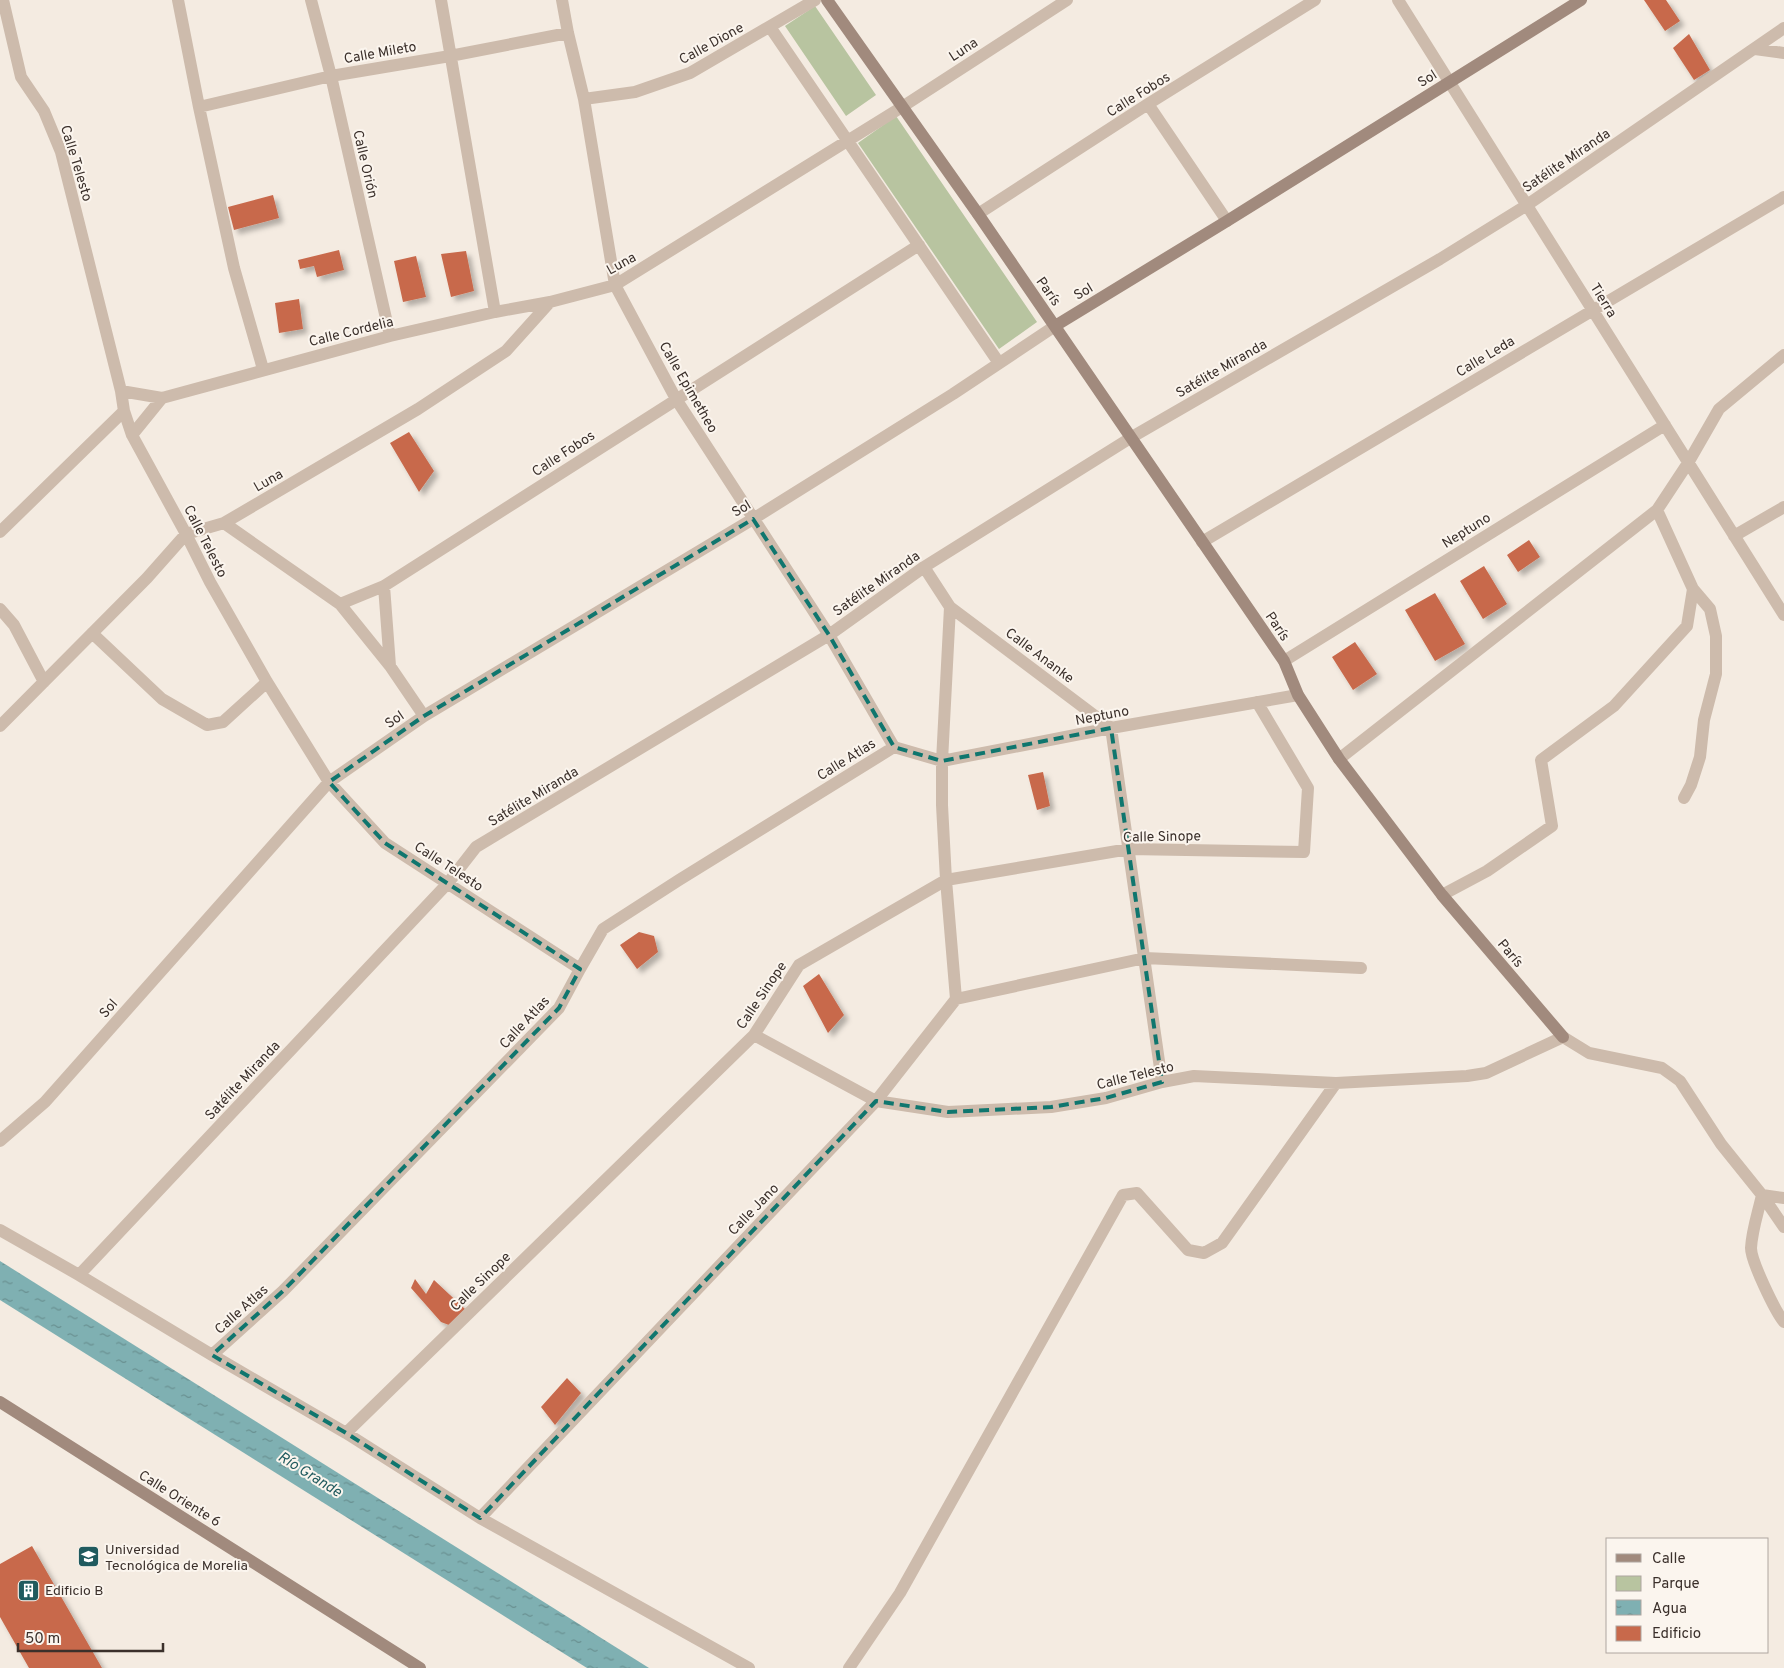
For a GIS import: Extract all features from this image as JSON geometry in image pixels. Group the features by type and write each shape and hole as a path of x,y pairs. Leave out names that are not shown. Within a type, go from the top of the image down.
{"street":[{"name":"Calle Telesto","path":"3,0 21,77 44,111 61,152 121,391 124,411 132,435 210,582 267,682 329,782 385,843 580,969"},
{"path":"178,0 234,268 263,369"},
{"name":"Calle Orión","path":"311,0 331,76 390,336"},
{"path":"441,0 495,312"},
{"name":"Calle Epimetheo","path":"562,0 584,99 615,285 676,399 829,635 894,747"},
{"name":"Calle Dione","path":"584,99 636,92 690,74 815,0"},
{"name":"París","path":"827,0 978,214 1284,661 1298,695 1339,759 1442,895 1563,1037 1588,1053 1662,1068 1680,1081 1721,1144 1762,1195 1784,1227"},
{"name":"Luna","path":"186,534 224,523 418,409 506,351 550,302 615,285 902,107 1067,0"},
{"name":"Calle Fobos","path":"978,214 1148,104 1315,0"},
{"name":"Tierra","path":"1398,0 1784,615"},
{"name":"Sol","path":"0,1141 45,1102 329,782 424,716 753,519 1055,326 1581,0"},
{"path":"770,27 999,363"},
{"name":"Satélite Miranda","path":"79,1275 448,883 476,847 829,635 924,567 1132,437 1440,260 1527,205 1784,28"},
{"name":"Calle Mileto","path":"199,107 331,76 450,56 568,33"},
{"path":"1755,48 1784,53"},
{"path":"1148,104 1226,221"},
{"name":"Calle Leda","path":"1202,542 1784,197"},
{"name":"Calle Fobos","path":"340,604 384,586 919,245"},
{"name":"Calle Cordelia","path":"121,391 162,398 390,336 495,312 550,302"},
{"path":"1339,759 1657,510 1688,463 1719,410 1784,355"},
{"path":"132,435 162,398"},
{"path":"0,532 124,411"},
{"name":"Neptuno","path":"1284,661 1665,425"},
{"path":"1734,536 1784,507"},
{"path":"1657,510 1693,589 1710,609 1716,636 1716,674 1704,720 1700,757 1691,786 1684,798"},
{"path":"224,523 340,604 390,666 424,716"},
{"path":"0,726 147,578 186,534"},
{"path":"924,567 950,607 942,761 946,880 956,999 1145,958 1361,968"},
{"path":"384,586 390,666"},
{"path":"1442,895 1487,871 1552,826 1541,760 1614,706 1664,653 1687,626 1693,589"},
{"name":"Calle Ananke","path":"950,607 1111,728"},
{"path":"0,609 14,625 44,682"},
{"path":"92,633 162,698 207,725 223,722 267,682"},
{"name":"Neptuno","path":"942,761 1111,728 1298,695"},
{"name":"Calle Sinope","path":"346,1433 754,1035 799,965 946,880 1129,849 1304,852 1308,788 1258,702"},
{"path":"1111,728 1162,1082"},
{"name":"Calle Atlas","path":"212,1355 283,1292 560,1008 603,929 894,747 942,761"},
{"name":"Calle Jano","path":"480,1518 876,1101 956,999"},
{"name":"Calle Telesto","path":"754,1035 876,1101 948,1112 1051,1107 1106,1098 1162,1082 1194,1076 1336,1083 1467,1076 1486,1072 1563,1037"},
{"path":"849,1668 900,1593 1123,1196 1137,1193 1188,1250 1204,1253 1210,1250 1222,1243 1336,1083"},
{"path":"1784,1198 1762,1195 1754,1227 1751,1250 1760,1277 1784,1322"},
{"path":"0,1230 346,1433 480,1518 749,1668"},
{"name":"Calle Oriente 6","path":"0,1402 420,1668"}],"highlighted area":[{"path":"753,519 829,635 894,747 942,761 1111,728 1162,1082 1106,1098 1051,1107 948,1112 876,1101 480,1518 346,1433 212,1355 283,1291 559,1008 580,969 385,843 329,782 424,716"}],"green space":[{"path":"815,6 876,95 846,116 785,26"},
{"path":"896,116 1037,322 999,349 858,143"}],"water":[{"name":"Río Grande","path":"0,1261 649,1668 587,1668 0,1300"}],"building":[{"path":"1644,0 1666,0 1680,21 1665,31"},
{"path":"1689,34 1710,70 1694,80 1673,48"},
{"path":"273,195 279,218 234,230 228,207"},
{"path":"339,250 344,270 317,277 314,266 300,269 298,260"},
{"path":"466,251 474,291 451,297 441,254"},
{"path":"416,256 426,297 403,302 394,261"},
{"path":"299,299 303,329 279,333 275,303"},
{"path":"409,432 434,471 419,492 390,443"},
{"path":"1529,540 1540,557 1518,572 1507,555"},
{"path":"1484,566 1507,604 1483,619 1460,581"},
{"path":"1435,593 1465,644 1435,661 1405,610"},
{"path":"1355,642 1377,674 1353,690 1332,657"},
{"path":"1043,772 1050,806 1037,810 1028,775"},
{"path":"639,932 654,936 658,952 637,969 620,945"},
{"path":"819,974 844,1015 828,1033 803,986"},
{"path":"415,1279 426,1294 434,1280 465,1309 449,1325 441,1322 411,1288"},
{"path":"567,1378 581,1393 555,1425 541,1407"},
{"name":"Edificio B","path":"32,1546 102,1668 29,1668 0,1617 0,1564"}],"place":[{"name":"Universidad Tecnológica de Morelia","path":"89,1557"},
{"name":"Edificio B","path":"29,1590"}]}
